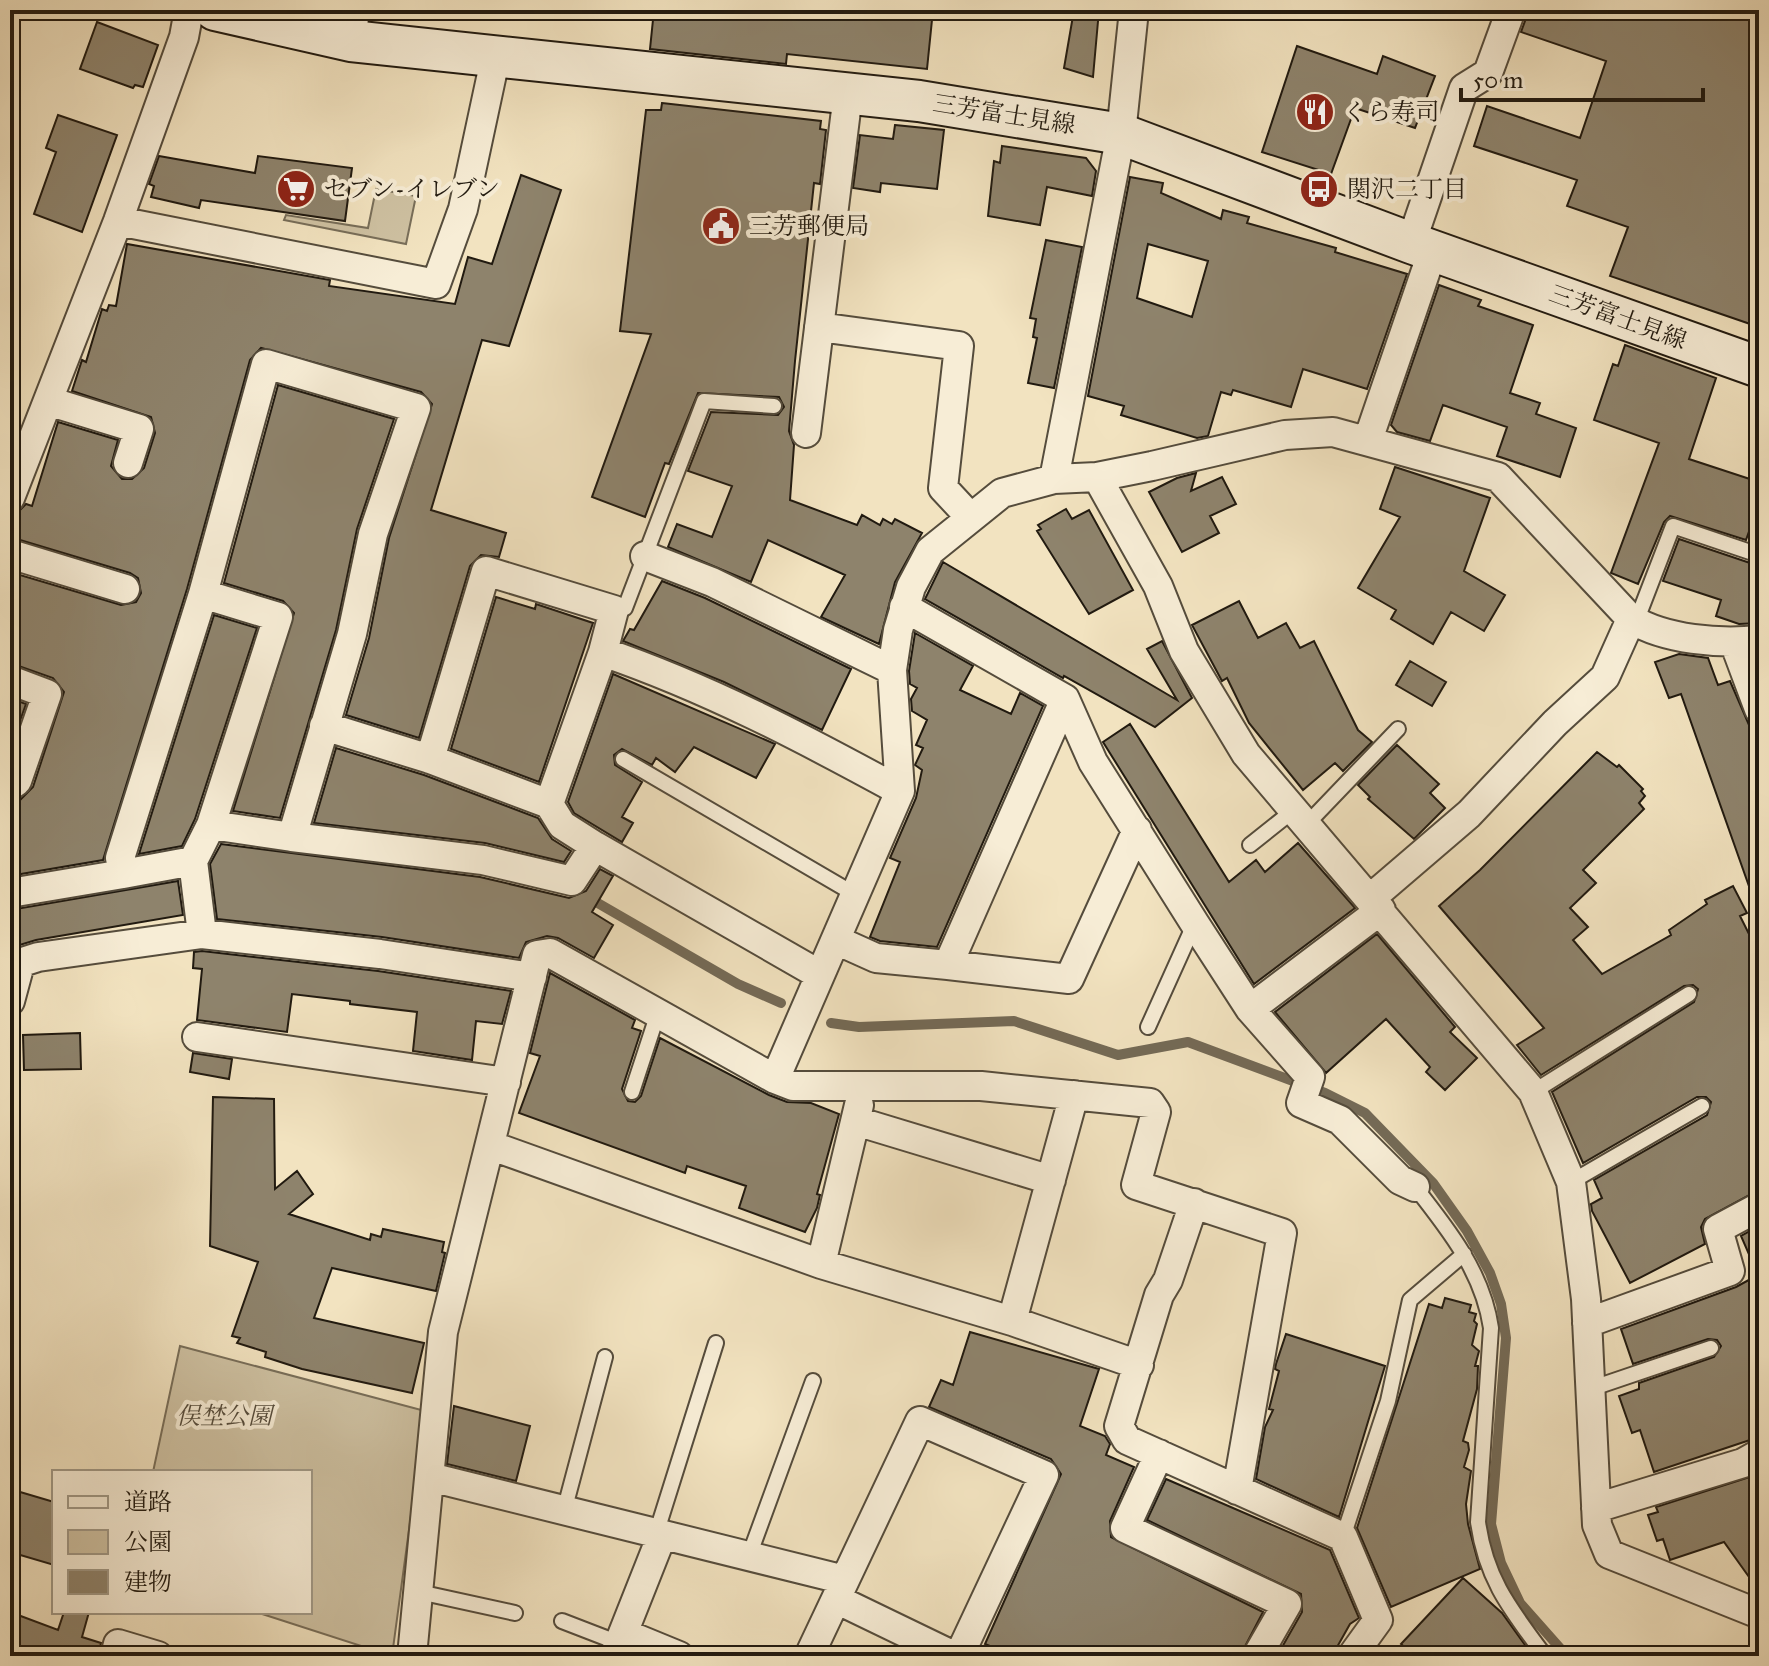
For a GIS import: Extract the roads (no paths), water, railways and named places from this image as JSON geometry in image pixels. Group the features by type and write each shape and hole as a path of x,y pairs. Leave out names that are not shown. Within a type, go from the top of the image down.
{"main road":[{"name":"三芳富士見線","path":"215,10 353,25 496,55 1027,116 1121,134 1759,367"}],"street":[{"path":"10,498 118,221 184,37 189,10"},
{"path":"1054,479 1121,134 1134,10"},
{"path":"1368,440 1464,88 1488,73 1511,10"},
{"path":"118,221 436,284 463,209 496,55"},
{"path":"806,433 848,94"},
{"path":"819,327 959,346 943,488 970,517"},
{"path":"123,874 120,858 203,594 266,364 416,408 373,534 352,634 292,837"},
{"path":"48,401 139,429 128,463"},
{"path":"775,1079 900,791 892,670 904,607 930,551 1002,493 1054,479 1097,477 1285,435 1333,432 1498,477 1633,620 1654,631 1747,641 1759,709"},
{"path":"1097,477 1158,586 1184,651 1246,754 1533,1092 1571,1182 1587,1323 1597,1525 1609,1554 1759,1614"},
{"path":"10,554 125,589"},
{"path":"645,556 712,582 892,670"},
{"path":"430,759 486,571 614,610 603,652 549,804"},
{"path":"202,934 193,861 211,825 278,617 203,594"},
{"path":"904,607 1065,699 1093,762 1250,1009 1310,1077 1301,1103 1340,1120 1400,1180 1415,1187"},
{"path":"1250,1009 1376,904 1469,814 1555,723 1605,677 1633,620"},
{"path":"603,652 682,679 774,723 900,791"},
{"path":"10,680 47,694 17,781 10,786"},
{"path":"948,965 1065,699"},
{"path":"324,726 430,759 549,804 562,825 595,846 820,975"},
{"path":"211,825 483,860 572,881 595,846"},
{"path":"836,940 876,958 1069,979 1137,830"},
{"path":"10,893 193,861"},
{"path":"10,1001 15,965 38,957 202,934 380,954 532,977"},
{"path":"412,1656 443,1332 492,1146 537,955 550,953 775,1079 793,1086 862,1083 981,1086 1150,1103 1156,1112 1136,1185 1282,1233 1237,1490"},
{"path":"197,1037 506,1082"},
{"path":"821,1264 856,1121 862,1083"},
{"path":"1012,1321 1074,1095"},
{"path":"856,1121 1051,1180"},
{"path":"492,1146 821,1264 1012,1321 1139,1365"},
{"path":"1194,1203 1168,1280 1159,1295 1119,1426 1127,1440 1343,1537 1378,1620 1352,1656"},
{"path":"1587,1323 1730,1271 1718,1229 1759,1207"},
{"path":"430,1477 749,1556 840,1590 963,1654 1044,1475 920,1421 840,1590 809,1656"},
{"path":"1159,1454 1125,1528 1287,1604 1257,1656"},
{"path":"1596,1508 1743,1463 1759,1454"},
{"path":"659,1535 619,1644 679,1656"},
{"path":"115,1656 118,1644 158,1656"}],"lane":[{"path":"614,610 625,608 704,401 774,406"},
{"path":"1633,620 1673,526 1759,555"},
{"path":"1250,845 1300,817 1398,729"},
{"path":"623,759 857,895"},
{"path":"1148,1027 1195,924"},
{"path":"1533,1092 1689,994"},
{"path":"632,1092 658,1013"},
{"path":"1571,1182 1702,1106"},
{"path":"1415,1187 1464,1254 1481,1286 1491,1328 1478,1507 1482,1551 1500,1595 1545,1656"},
{"path":"1343,1537 1388,1401 1410,1300 1464,1254"},
{"path":"659,1535 716,1343"},
{"path":"1590,1389 1711,1348"},
{"path":"564,1511 605,1357"},
{"path":"749,1556 813,1381"},
{"path":"419,1592 515,1613"},
{"path":"562,1621 619,1644"}],"waterway":[{"path":"589,898 738,984 781,1003"},
{"path":"831,1023 859,1027 1014,1021 1118,1055 1188,1042 1325,1093 1365,1113 1433,1183 1467,1231 1490,1273 1501,1304 1506,1338 1491,1524 1501,1563 1520,1603 1567,1656"}],"place":[{"name":"くら寿司","path":"1315,112"},
{"name":"セブン-イレブン","path":"296,189"},
{"name":"関沢二丁目","path":"1319,189"},
{"name":"三芳郵便局","path":"721,226"}],"park label":[{"name":"俣埜公園","path":"224,1416"}]}
